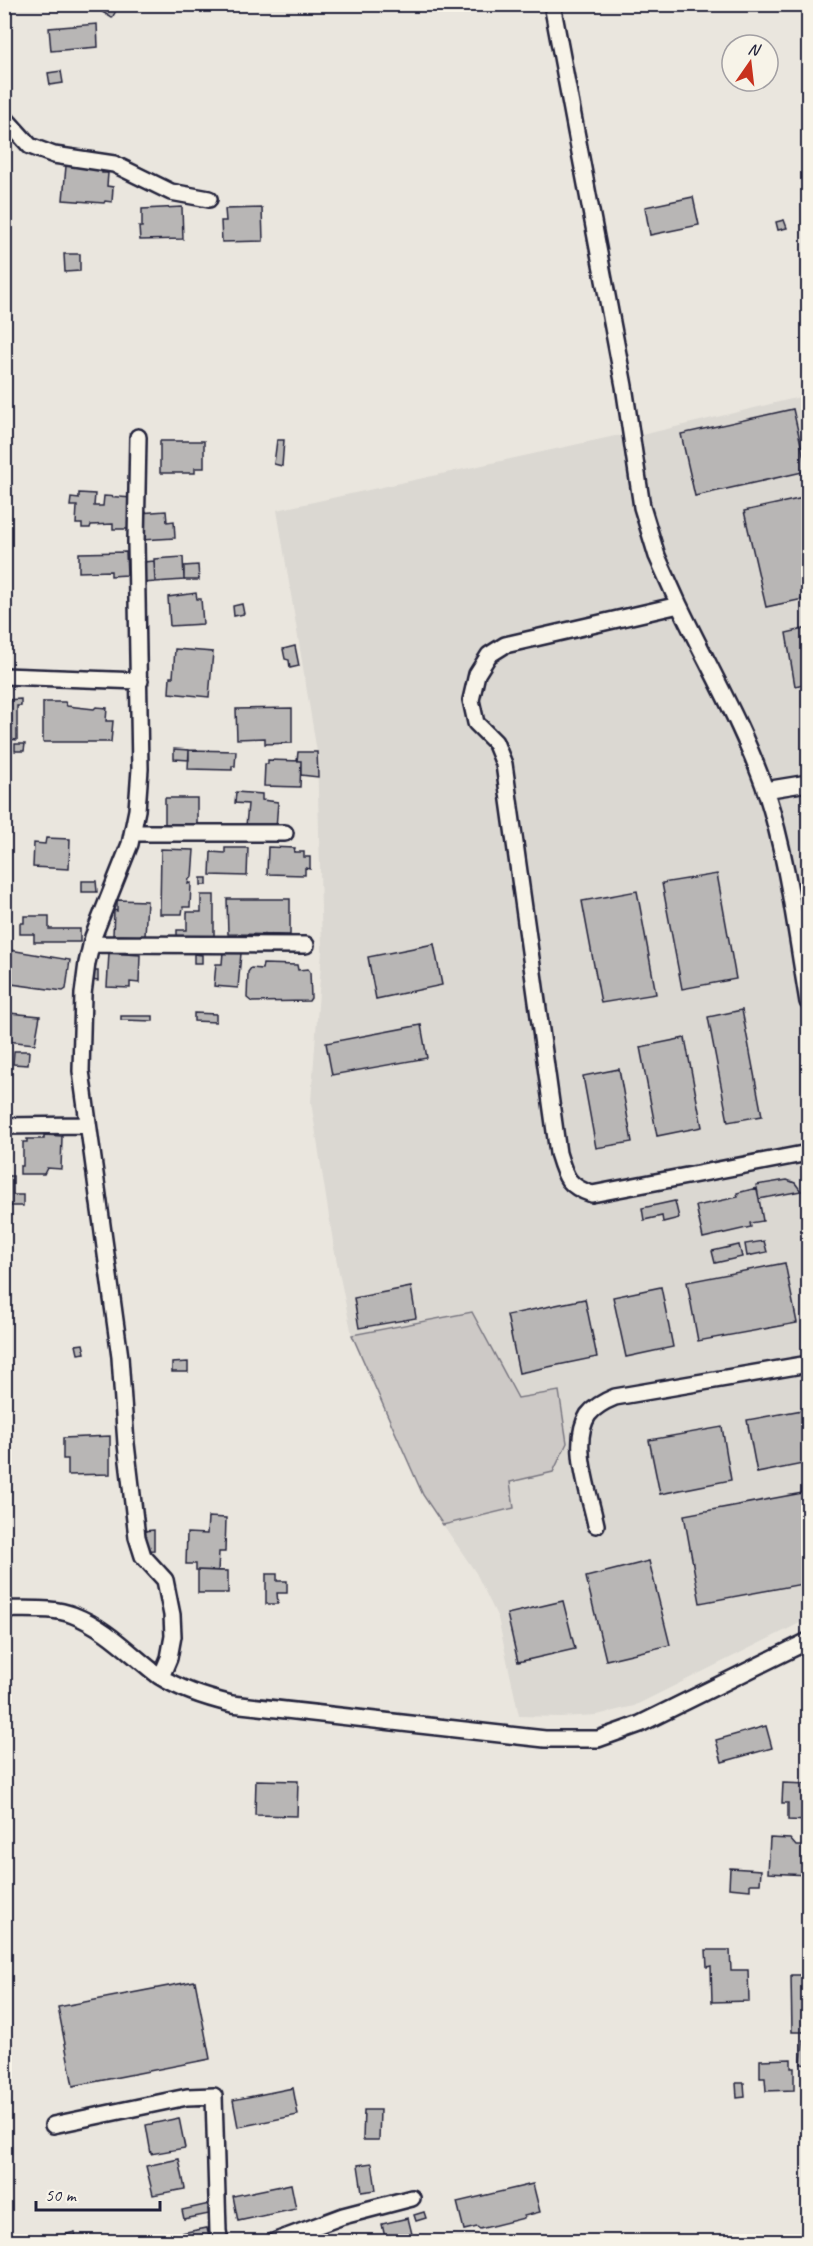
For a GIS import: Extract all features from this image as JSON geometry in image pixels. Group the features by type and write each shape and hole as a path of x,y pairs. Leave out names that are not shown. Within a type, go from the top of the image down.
{"street":[{"path":"552,4 624,386 642,507 657,556 678,605 744,739 765,790 777,831 808,1002"},
{"path":"4,117 30,146 54,155 114,164 171,192 209,199"},
{"path":"138,438 136,542 140,769 137,810 133,833 91,944 82,994 81,1071 120,1357 136,1537 142,1556 165,1580 172,1615 173,1636 170,1658 161,1677"},
{"path":"678,605 505,645 489,655 477,674 471,700 476,723 495,742 504,764 558,1153 564,1172 576,1189 592,1194 808,1153"},
{"path":"4,676 140,681"},
{"path":"765,790 808,783"},
{"path":"133,833 285,833"},
{"path":"91,944 306,945"},
{"path":"4,1126 87,1125"},
{"path":"596,1525 580,1454 582,1434 588,1416 599,1404 615,1397 808,1364"},
{"path":"4,1609 47,1610 72,1614 101,1629 161,1677 199,1695 232,1704 545,1739 598,1738 640,1724 808,1641"},
{"path":"53,2125 187,2097 214,2096 220,2241"},
{"path":"273,2241 343,2216 412,2198"}],"shaded area":[{"path":"808,395 808,1619 634,1706 597,1715 519,1716 498,1618 476,1573 423,1495 352,1335 334,1248 311,1102 322,950 317,752 277,510 615,436 642,435"},
{"path":"472,1312 518,1398 559,1391 567,1443 553,1472 510,1482 514,1508 443,1525 423,1495 352,1335"}],"building":[{"path":"102,4 114,4 118,7 112,18 99,10"},
{"path":"97,24 98,47 51,51 49,28"},
{"path":"61,71 63,83 50,85 48,73"},
{"path":"66,166 102,169 102,173 108,173 107,186 113,187 112,202 63,200"},
{"path":"693,197 699,225 650,235 645,207"},
{"path":"182,207 183,239 140,240 139,227 142,227 142,209"},
{"path":"262,208 263,241 222,242 221,221 226,221 225,209"},
{"path":"784,220 787,228 778,230 776,222"},
{"path":"64,254 80,254 80,271 65,272"},
{"path":"793,409 807,471 695,496 681,434"},
{"path":"277,440 284,440 282,466 274,464"},
{"path":"160,441 204,441 204,468 195,468 195,473 160,473"},
{"path":"79,493 95,494 94,506 103,506 104,496 133,498 130,529 113,529 113,524 91,525 90,528 82,528 82,524 76,524 77,506 70,506 71,498 79,499"},
{"path":"808,497 808,598 766,607 744,511"},
{"path":"166,511 167,522 174,521 175,538 141,540 139,513"},
{"path":"126,552 127,575 111,576 111,571 79,572 79,553"},
{"path":"183,557 184,580 155,582 154,559"},
{"path":"154,561 155,582 144,583 143,562"},
{"path":"198,565 199,580 184,580 184,566"},
{"path":"196,593 197,599 201,599 203,624 170,626 168,597"},
{"path":"242,604 244,614 234,616 233,606"},
{"path":"808,628 808,683 795,686 786,633"},
{"path":"295,646 299,666 290,668 289,660 285,659 283,649"},
{"path":"175,649 213,652 209,697 169,693 170,677 173,677"},
{"path":"21,699 21,706 17,706 17,740 8,739 4,737 4,700"},
{"path":"43,702 65,702 67,706 94,709 96,707 107,708 106,721 113,721 111,742 43,742"},
{"path":"292,708 292,743 265,744 265,738 237,739 236,709"},
{"path":"15,744 25,744 24,751 15,751"},
{"path":"174,749 189,750 189,760 174,759"},
{"path":"189,750 236,751 235,766 232,766 232,770 188,769"},
{"path":"298,752 317,752 318,777 301,775 301,761 297,761"},
{"path":"268,760 301,761 300,787 264,786 265,764 268,764"},
{"path":"236,792 262,794 262,800 278,802 276,828 246,826 248,804 235,803"},
{"path":"165,798 197,798 197,826 165,826"},
{"path":"46,838 70,839 69,869 33,867 34,843 45,844"},
{"path":"268,847 295,848 294,852 304,852 304,857 310,857 310,869 305,868 305,875 267,874"},
{"path":"225,848 248,848 247,876 210,875 211,852 225,853"},
{"path":"161,849 194,850 192,877 188,884 191,883 190,907 183,907 182,914 160,914"},
{"path":"717,874 736,979 682,989 662,883"},
{"path":"201,878 207,878 207,885 201,885"},
{"path":"82,881 96,881 97,892 82,892"},
{"path":"637,891 656,994 601,1003 582,901"},
{"path":"201,895 214,895 214,940 177,940 177,930 187,930 187,912 201,912"},
{"path":"227,899 290,899 290,935 228,934"},
{"path":"117,900 147,901 145,936 113,935 114,910 117,911"},
{"path":"24,916 49,916 49,929 80,929 80,942 34,942 34,934 20,934 20,923 24,923"},
{"path":"434,944 442,985 376,999 368,957"},
{"path":"4,949 70,960 66,989 63,991 4,983"},
{"path":"223,952 241,953 238,988 214,986 216,964 222,964"},
{"path":"109,953 140,955 139,983 130,982 130,988 107,987"},
{"path":"194,954 202,955 202,963 194,963"},
{"path":"263,964 297,965 298,970 308,969 311,998 309,1001 252,1002 247,998 248,972 251,968 262,969"},
{"path":"91,971 98,971 98,981 91,980"},
{"path":"742,1010 762,1116 728,1122 708,1017"},
{"path":"9,1013 40,1016 35,1044 6,1041 4,1015"},
{"path":"194,1013 216,1014 216,1022 194,1021"},
{"path":"121,1016 153,1016 153,1021 121,1020"},
{"path":"421,1025 427,1058 332,1075 326,1043"},
{"path":"685,1038 702,1127 657,1136 640,1047"},
{"path":"14,1051 29,1051 28,1065 13,1064"},
{"path":"619,1069 632,1142 596,1148 583,1076"},
{"path":"44,1135 62,1136 61,1169 47,1168 44,1174 20,1174 20,1166 23,1166 23,1142 27,1142 27,1139 44,1139"},
{"path":"4,1176 13,1176 13,1195 23,1195 23,1206 4,1206"},
{"path":"787,1180 795,1183 801,1191 759,1199 756,1185"},
{"path":"757,1188 763,1221 750,1223 751,1227 703,1238 696,1206 738,1197 737,1193"},
{"path":"675,1201 679,1218 663,1222 662,1216 644,1220 642,1208"},
{"path":"764,1241 767,1252 747,1256 745,1244"},
{"path":"739,1245 742,1257 715,1263 712,1251"},
{"path":"785,1263 797,1323 698,1341 687,1282"},
{"path":"411,1287 416,1318 359,1328 354,1298"},
{"path":"661,1287 673,1347 626,1357 613,1297"},
{"path":"585,1299 597,1357 519,1373 507,1315"},
{"path":"83,1344 85,1353 78,1354 76,1345"},
{"path":"4,1345 8,1364 4,1364"},
{"path":"188,1362 188,1372 172,1372 172,1363"},
{"path":"808,1409 808,1463 757,1473 747,1420"},
{"path":"722,1427 731,1480 660,1494 649,1440"},
{"path":"110,1436 110,1474 68,1475 68,1459 63,1459 63,1438"},
{"path":"808,1492 808,1583 700,1603 684,1515"},
{"path":"208,1517 226,1518 225,1552 219,1552 218,1571 196,1570 196,1564 186,1564 187,1533 207,1534"},
{"path":"154,1530 154,1550 143,1551 143,1531"},
{"path":"649,1561 670,1645 606,1660 586,1577"},
{"path":"198,1570 228,1571 228,1593 198,1593"},
{"path":"266,1574 277,1574 277,1581 287,1581 287,1593 277,1593 278,1604 266,1604"},
{"path":"563,1601 575,1649 518,1662 507,1614"},
{"path":"766,1726 772,1748 722,1762 716,1740"},
{"path":"256,1780 298,1781 297,1816 255,1815"},
{"path":"783,1783 808,1784 808,1821 788,1820 788,1803 782,1803"},
{"path":"770,1838 790,1839 796,1846 808,1848 808,1875 768,1873"},
{"path":"730,1868 761,1870 760,1884 750,1884 750,1890 729,1888"},
{"path":"706,1950 730,1950 731,1970 748,1970 749,2001 712,2002 711,1966 707,1967"},
{"path":"791,1975 808,1975 808,2032 792,2032"},
{"path":"195,1981 210,2059 73,2086 58,2007"},
{"path":"803,2040 808,2041 808,2065 801,2064"},
{"path":"791,2059 791,2068 794,2068 794,2090 766,2091 765,2078 760,2078 760,2060"},
{"path":"736,2083 744,2083 745,2097 737,2098"},
{"path":"293,2088 298,2115 238,2127 233,2100"},
{"path":"364,2110 380,2110 379,2140 363,2140"},
{"path":"179,2118 185,2148 151,2154 146,2125"},
{"path":"179,2159 185,2189 153,2195 146,2166"},
{"path":"372,2163 376,2190 362,2192 358,2165"},
{"path":"291,2184 296,2209 238,2221 233,2196"},
{"path":"533,2184 540,2212 480,2229 477,2227 464,2230 457,2202"},
{"path":"214,2203 215,2208 208,2209 209,2214 184,2219 182,2210"},
{"path":"424,2212 426,2218 416,2221 414,2215"},
{"path":"408,2218 414,2242 386,2242 382,2224"},
{"path":"207,2228 210,2242 141,2242 141,2241"},
{"path":"75,2232 77,2242 36,2242"}]}
